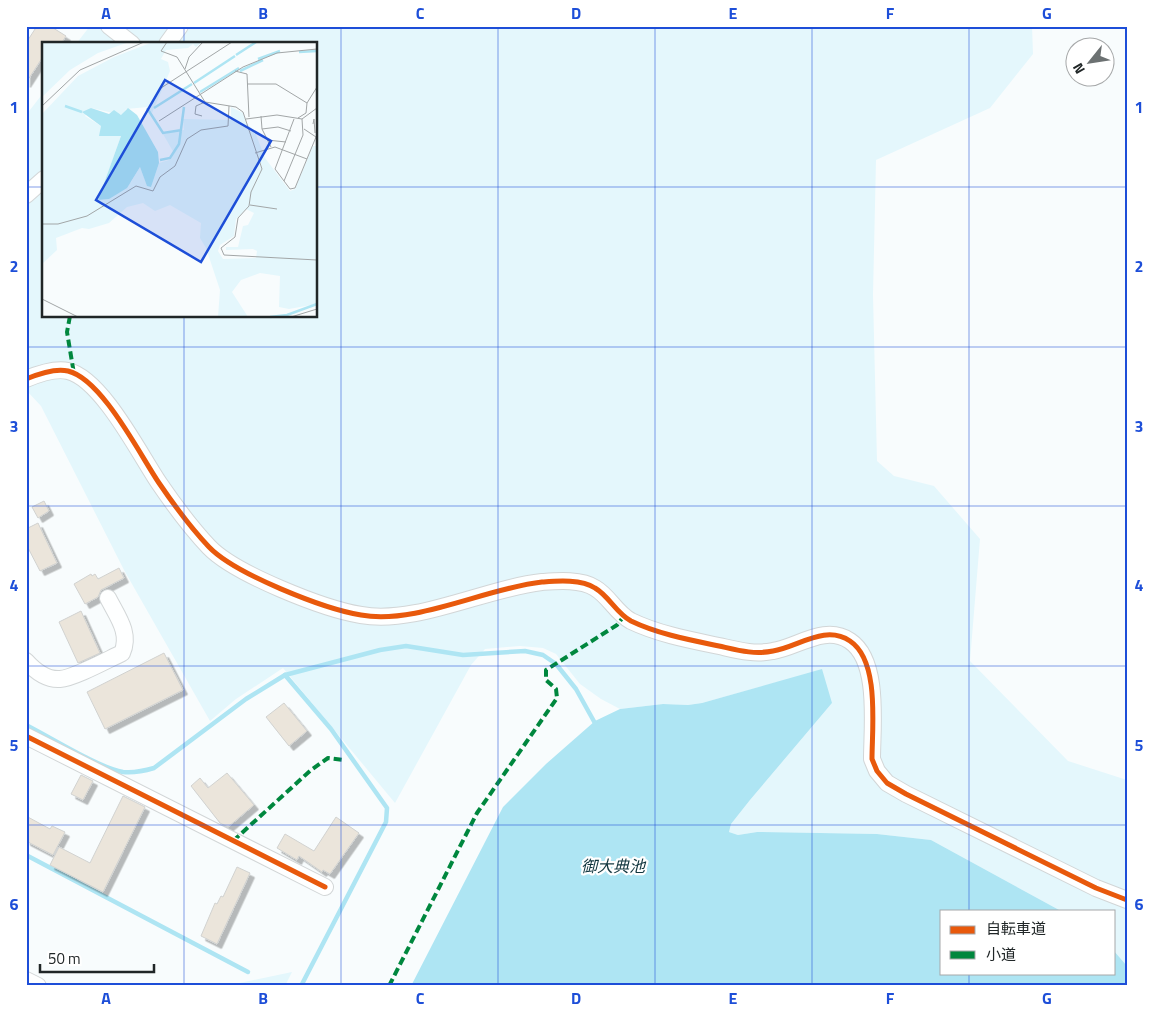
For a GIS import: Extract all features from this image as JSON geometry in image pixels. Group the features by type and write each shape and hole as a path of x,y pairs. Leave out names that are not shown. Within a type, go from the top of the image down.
{"street":[{"path":"109,26 129,42"},
{"path":"168,42 180,26"},
{"path":"26,195 42,181"},
{"path":"26,378 48,372 67,370 83,378 98,391 160,485 210,547 224,560 286,591 334,609 364,616 398,615 503,589 542,582 578,582 596,588 629,620 671,635 718,646 758,653 774,651 823,634 834,634 851,641 860,653 871,677 872,759 877,771 887,783 1017,850 1127,900"},
{"path":"26,661 34,670 47,677 60,679 122,653 126,644 125,633 108,598"},
{"path":"26,736 325,888"},
{"path":"26,980 38,986"}],"shaded area":[{"path":"90,26 1032,26 1033,54 990,108 876,160 873,295 877,461 894,476 934,486 980,539 970,661 1068,761 1127,780 1127,966 1116,953 1116,910 1059,910 931,840 877,834 757,832 738,835 729,832 731,824 750,800 832,703 777,682 702,703 688,705 663,704 620,709 601,699 580,684 556,654 543,648 520,646 485,649 471,665 395,803 283,668 236,699 210,721 124,570 41,406 26,390 26,115 42,95 42,318 318,318 318,42 78,42"},
{"path":"292,972 285,986 225,986"}],"water":[{"name":"御大典池","path":"822,669 832,703 750,800 731,824 729,832 738,835 757,832 877,834 931,840 1059,910 940,910 940,974 1116,974 1116,953 1127,966 1127,986 411,986 503,807 546,764 595,721 620,709 663,704 688,705 702,703"}],"building":[{"path":"37,26 50,26 66,36 62,42 42,42 42,58 26,83 26,43"},
{"path":"44,501 49,511 38,518 32,507"},
{"path":"38,523 57,563 40,571 26,544 26,529"},
{"path":"119,568 124,578 101,590 98,597 85,604 74,584 91,574 92,576 95,574 98,579"},
{"path":"81,611 100,653 78,663 59,622"},
{"path":"164,653 183,690 105,729 87,692"},
{"path":"284,703 307,731 289,746 266,717"},
{"path":"227,773 254,805 228,827 220,823 191,786 200,778 208,788"},
{"path":"81,775 93,781 83,800 71,794"},
{"path":"123,796 145,807 103,892 50,865 59,847 90,863"},
{"path":"26,816 50,829 52,826 65,832 53,855 26,841"},
{"path":"336,817 359,833 330,874 323,870 322,872 299,856 297,860 277,848 285,834 314,851"},
{"path":"237,867 250,873 217,944 201,936 215,903 217,904 221,896 223,897"}],"waterway":[{"path":"26,725 101,765 123,772 143,771 154,768 246,699 285,675 380,650 406,646 463,655 525,651 543,655 556,664 576,689 596,725"},
{"path":"285,675 331,729 387,808 386,822 301,986"},
{"path":"26,855 248,972"}],"marked path":[{"path":"70,318 67,332 74,374"},
{"path":"389,986 477,813 557,698 556,689 546,680 546,670 617,625 624,616"},
{"path":"233,841 311,770 328,758 344,760"}],"cycle path":[{"path":"26,379 41,373 58,370 68,371 81,377 107,403 171,500 209,547 221,557 259,579 325,606 361,615 382,617 405,615 428,611 520,586 542,582 569,581 583,583 600,591 626,618 641,626 674,636 739,650 766,652 782,649 821,636 841,636 860,650 866,663 872,696 872,759 877,771 887,783 1096,888 1127,900"},
{"path":"26,736 325,887"}]}
